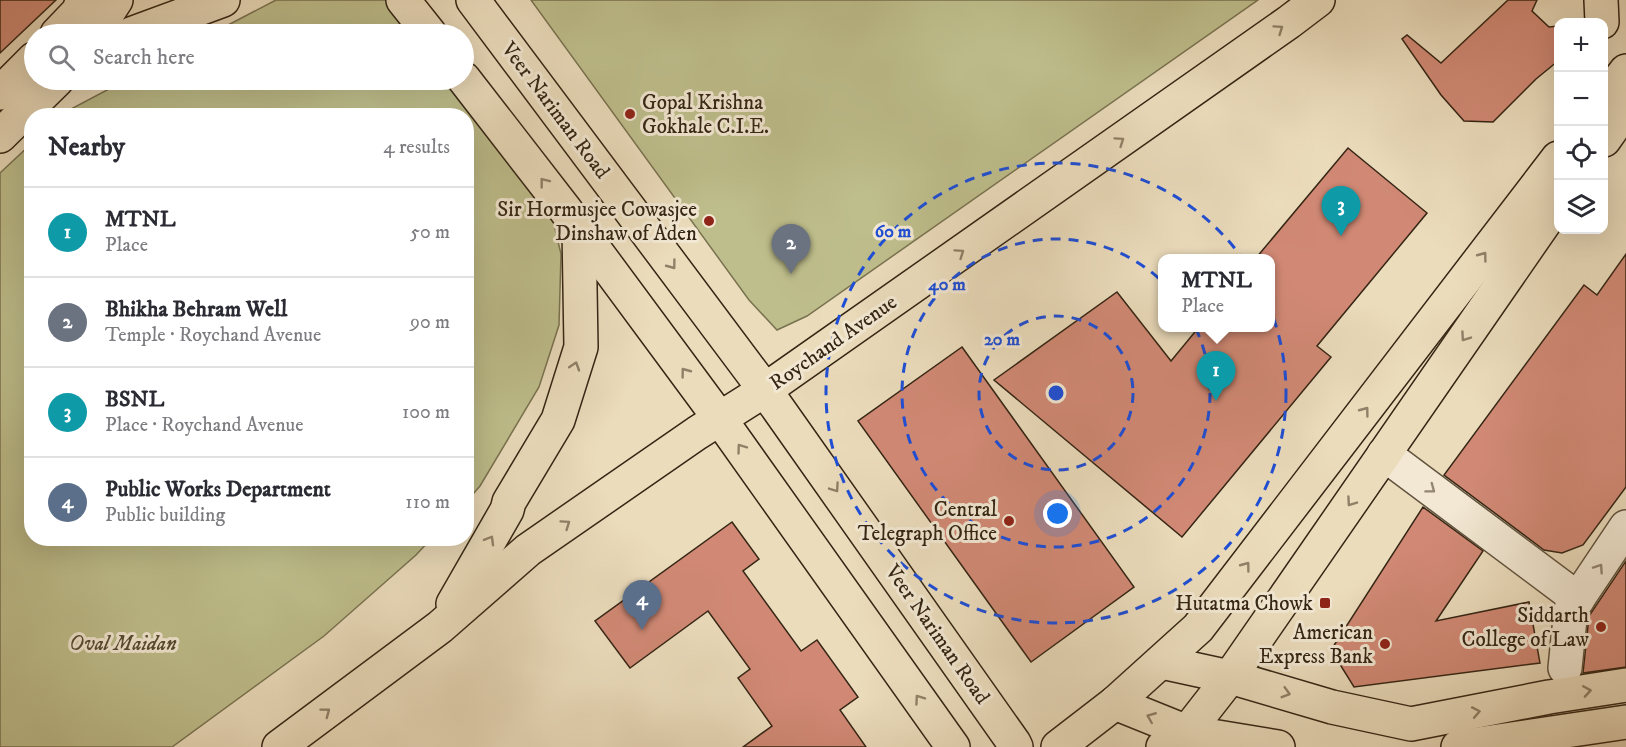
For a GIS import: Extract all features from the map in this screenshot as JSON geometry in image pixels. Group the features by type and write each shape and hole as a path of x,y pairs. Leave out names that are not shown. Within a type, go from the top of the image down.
{"main road":[{"path":"67,24 78,12 83,0"},
{"path":"100,24 116,0"},
{"path":"158,24 223,0"},
{"path":"403,0 422,24"},
{"name":"Veer Nariman Road","path":"473,0 765,390 1016,747"},
{"name":"Roychand Avenue","path":"279,747 440,627 528,550 765,390 1318,0"},
{"path":"1600,0 1602,18"},
{"path":"0,93 24,69"},
{"path":"1608,95 1626,71"},
{"path":"28,108 47,90"},
{"path":"472,90 720,419 953,747"},
{"path":"1608,134 1626,109"},
{"path":"0,136 24,112"},
{"path":"1058,747 1115,703 1198,628 1554,163"},
{"path":"1175,740 1230,677 1554,209"},
{"path":"440,627 507,510 509,502 558,420 581,347 579,230"},
{"path":"1163,659 1332,707 1412,724 1549,697 1626,685"},
{"path":"1115,703 1175,740 1278,747"},
{"path":"1458,747 1626,722"}],"street":[{"path":"1384,454 1575,604"},
{"path":"1565,669 1575,604 1626,527"}],"green space":[{"path":"276,0 390,0 415,24 230,24"},
{"path":"531,0 1258,0 807,316 777,330 749,300"},
{"path":"107,90 470,90 548,199 561,254 559,325 539,387 474,493 474,108 73,108"},
{"name":"Oval Maidan","path":"24,151 24,546 424,546 324,636 172,747 0,747 0,173"}],"building":[{"path":"0,0 56,0 31,24 24,24 24,30 0,53"},
{"path":"1508,0 1537,0 1532,11 1549,27 1554,26 1554,64 1493,122 1464,121 1441,95 1402,39 1407,35 1441,63"},
{"path":"1348,148 1427,213 1317,346 1331,357 1182,537 994,380 1117,292 1171,361 1195,332 1275,332 1275,254 1259,254"},
{"path":"1626,254 1626,487 1583,545 1562,553 1544,550 1444,475 1584,285 1597,295"},
{"name":"Central Telegraph Office","path":"962,347 1134,587 1031,662 858,421"},
{"path":"1423,507 1483,551 1436,621 1529,602 1540,663 1354,687 1331,650"},
{"path":"732,522 759,559 743,571 801,651 817,640 858,697 840,710 866,747 743,747 772,726 738,678 750,669 708,611 630,668 595,621"},
{"name":"Siddarth College of Law","path":"1626,561 1626,667 1583,673 1589,616"}],"place":[{"name":"Gopal Krishna Gokhale C.I.E.","path":"630,114"},
{"name":"Sir Hormusjee Cowasjee Dinshaw of Aden","path":"709,221"},
{"name":"BSNL","path":"1341,236"},
{"name":"Bhikha Behram Well","path":"791,274"},
{"name":"MTNL","path":"1216,401"},
{"name":"Central Telegraph Office","path":"1009,521"},
{"name":"Hutatma Chowk","path":"1325,603"},
{"name":"Siddarth College of Law","path":"1601,627"},
{"name":"Public Works Department","path":"642,630"},
{"name":"American Express Bank","path":"1385,644"}]}
